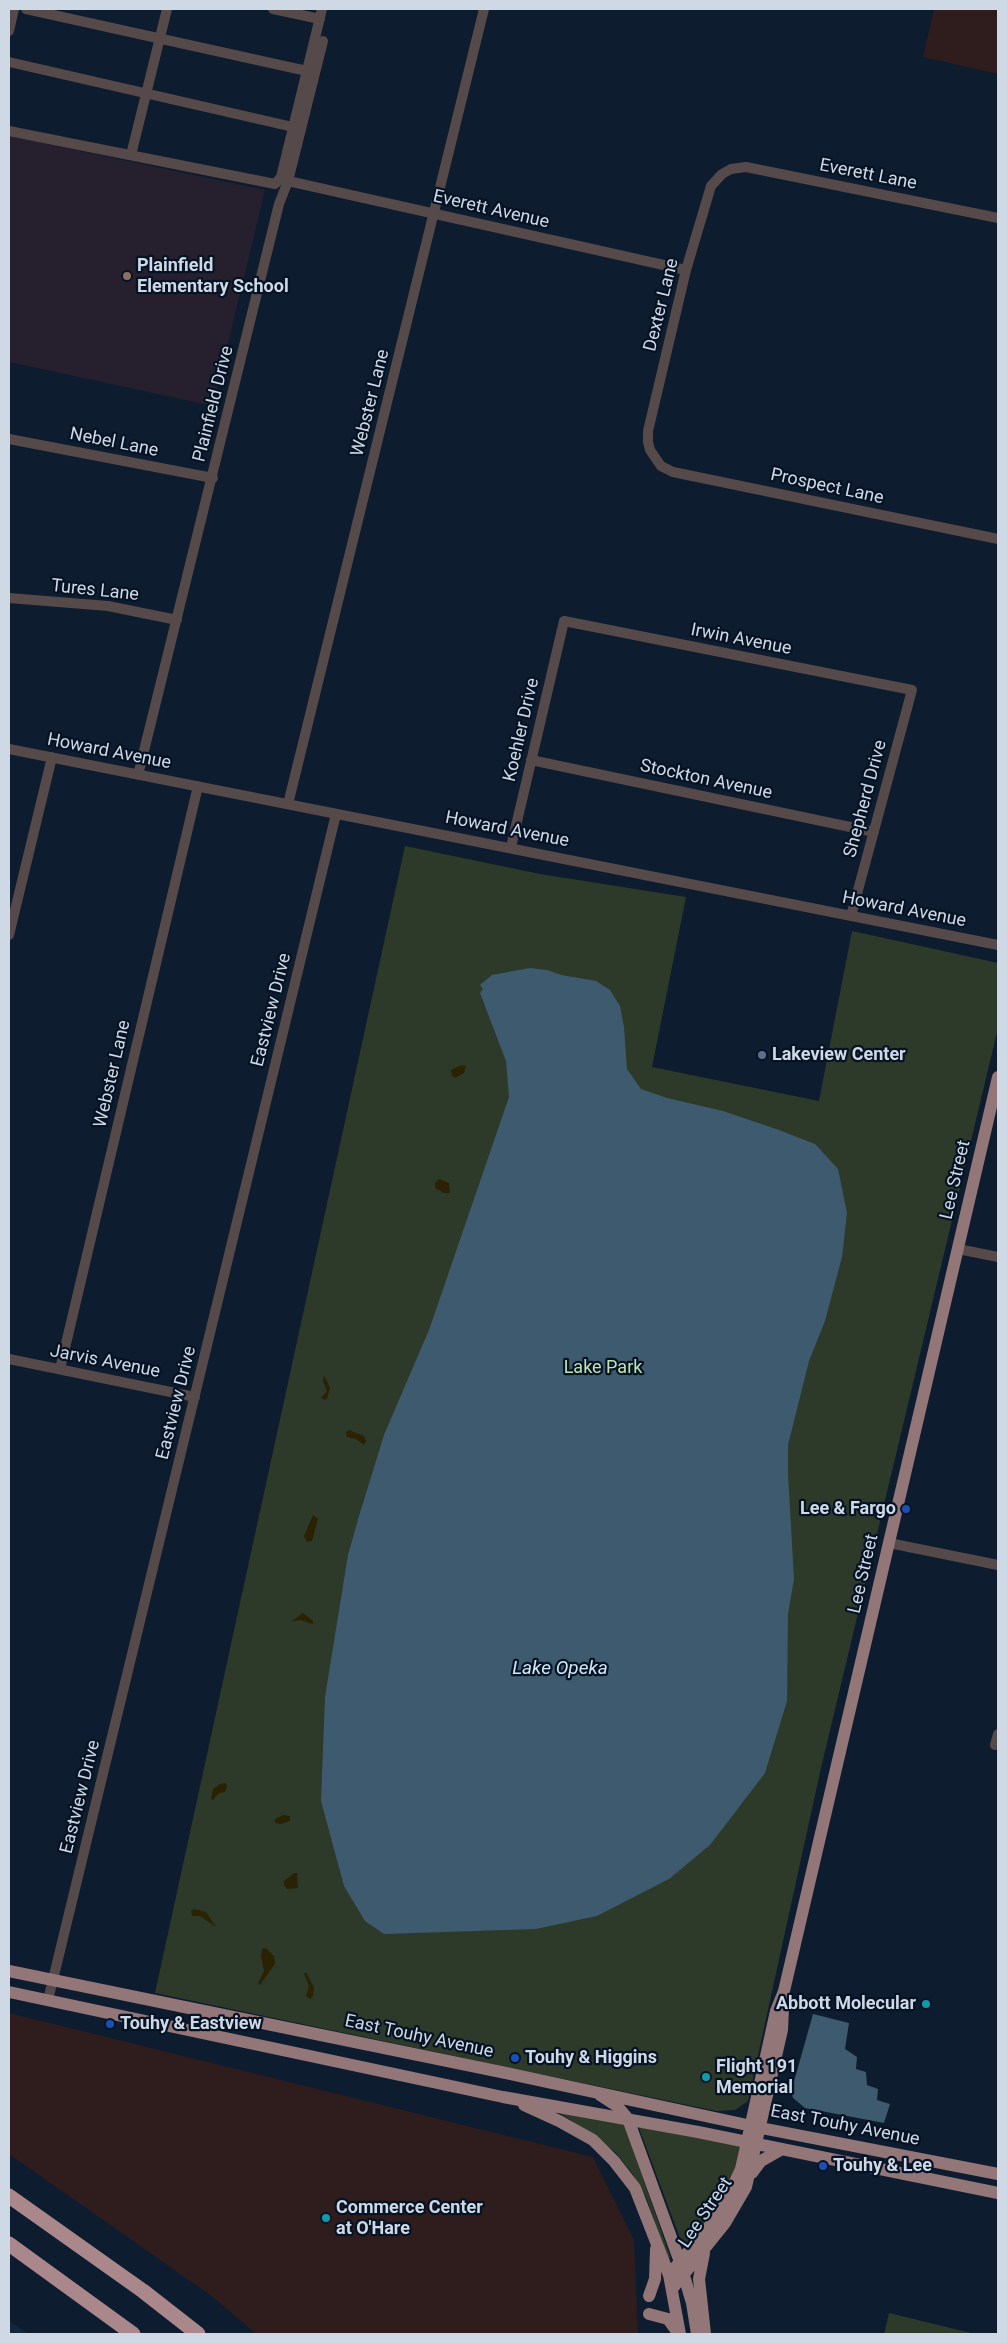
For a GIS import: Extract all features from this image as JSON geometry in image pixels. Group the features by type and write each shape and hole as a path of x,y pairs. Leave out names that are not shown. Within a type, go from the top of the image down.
{"highway":[{"path":"9,2196 143,2291 198,2334"},
{"path":"9,2244 133,2334"}],"main road":[{"name":"Lee Street","path":"669,2275 721,2212 737,2183 752,2143 782,2030 784,1991 998,1077"},
{"name":"East Touhy Avenue","path":"9,1971 586,2089 756,2126 998,2174"},
{"name":"East Touhy Avenue","path":"9,1992 503,2097 752,2143 998,2193"},
{"path":"586,2089 606,2098 628,2120 680,2262"},
{"path":"503,2097 566,2124 593,2140 605,2150 635,2188 669,2275 680,2334"},
{"name":"Lee Street","path":"672,2290 735,2209 751,2176 752,2143"},
{"path":"751,2176 761,2161 782,2149"},
{"path":"649,2296 653,2289 656,2266 656,2239"},
{"path":"705,2334 699,2279 702,2259 707,2247"},
{"name":"Lee Street","path":"680,2262 697,2334"},
{"path":"649,2314 668,2320 680,2334"}],"street":[{"path":"9,31 14,9"},
{"path":"26,9 307,71"},
{"path":"131,155 167,9"},
{"path":"273,9 320,19"},
{"path":"9,131 275,184 281,177 322,9"},
{"name":"Webster Lane","path":"288,804 484,9"},
{"name":"Plainfield Drive","path":"138,774 213,478 279,204 288,182 323,41"},
{"path":"9,62 293,127"},
{"name":"Everett Lane","path":"731,169 746,167 998,218"},
{"name":"Dexter Lane","path":"655,458 648,442 648,431 686,270 711,186 731,169"},
{"name":"Everett Avenue","path":"288,182 686,270"},
{"name":"Nebel Lane","path":"9,439 213,478"},
{"name":"Prospect Lane","path":"655,458 661,466 673,472 998,540"},
{"name":"Tures Lane","path":"9,598 108,606 177,620"},
{"name":"Irwin Avenue","path":"564,621 912,690"},
{"name":"Koehler Drive","path":"511,847 564,621"},
{"name":"Shepherd Drive","path":"851,916 912,690"},
{"name":"Howard Avenue","path":"9,749 998,945"},
{"path":"9,935 52,757"},
{"name":"Stockton Avenue","path":"531,760 874,832"},
{"name":"Webster Lane","path":"60,1369 198,786"},
{"name":"Eastview Drive","path":"48,2000 336,814"},
{"path":"958,1249 998,1257"},
{"name":"Jarvis Avenue","path":"9,1359 195,1397"},
{"path":"889,1543 998,1566"},
{"path":"996,1745 998,1734"}],"shaded area":[{"path":"934,9 998,9 998,74 923,57"},
{"name":"Plainfield Elementary School","path":"9,136 265,190 213,406 9,362"},
{"path":"9,2013 593,2157 634,2240 638,2334 256,2334 213,2297 9,2154"},
{"path":"9,2321 20,2328 28,2334 9,2334"}],"green space":[{"name":"Lake Park","path":"405,846 540,874 686,897 652,1067 819,1101 852,931 998,963 998,1028 821,1768 748,2101 735,2110 716,2111 155,1993"},
{"path":"558,2112 624,2124 671,2259 667,2256 646,2197 632,2173 616,2153 594,2135"},
{"path":"640,2126 740,2146 735,2174 718,2209 685,2247 683,2246 639,2128"},
{"path":"889,2313 975,2334 884,2334"}],"sand":[{"path":"461,1065 466,1066 464,1073 455,1078 452,1076 451,1070"},
{"path":"439,1179 449,1183 450,1193 444,1193 435,1188 435,1183"},
{"path":"324,1375 330,1388 325,1400 321,1398 327,1391 323,1381"},
{"path":"349,1430 364,1436 366,1441 364,1445 356,1439 347,1437 346,1432"},
{"path":"313,1515 318,1519 312,1541 307,1542 304,1536"},
{"path":"303,1613 313,1621 313,1624 300,1620 291,1622"},
{"path":"226,1783 225,1792 219,1793 213,1800 211,1799 213,1789 220,1784"},
{"path":"283,1815 290,1816 290,1821 281,1824 275,1823 275,1819"},
{"path":"294,1873 297,1873 298,1888 287,1889 284,1881"},
{"path":"194,1909 206,1912 216,1927 200,1916 192,1916 191,1911"},
{"path":"263,1948 267,1949 274,1956 275,1964 260,1985 258,1983 264,1971 261,1955"},
{"path":"306,1972 314,1988 313,1996 310,1999 306,1996 309,1986 304,1974"}],"water":[{"name":"Lake Opeka","path":"530,968 596,981 610,990 620,1006 624,1027 627,1069 641,1089 667,1098 723,1111 815,1144 838,1169 847,1213 842,1257 825,1321 809,1361 788,1445 794,1579 788,1614 787,1701 765,1773 710,1845 669,1879 597,1916 536,1929 384,1934 365,1921 344,1886 321,1801 325,1697 348,1555 359,1516 384,1435 429,1330 509,1097 506,1061 480,993 483,989 480,985 492,975"},
{"path":"813,2014 849,2023 845,2049 857,2057 856,2069 866,2072 867,2085 878,2089 877,2100 890,2104 884,2123 805,2108 793,2098 791,2092"}],"place":[{"name":"Plainfield Elementary School","path":"127,276"},
{"name":"Lakeview Center","path":"762,1055"},
{"name":"Lee & Fargo","path":"906,1509"},
{"name":"Abbott Molecular","path":"926,2004"},
{"name":"Touhy & Eastview","path":"110,2024"},
{"name":"Touhy & Higgins","path":"515,2058"},
{"name":"Flight 191 Memorial","path":"706,2077"},
{"name":"Touhy & Lee","path":"823,2166"},
{"name":"Commerce Center at O'Hare","path":"326,2218"}]}
